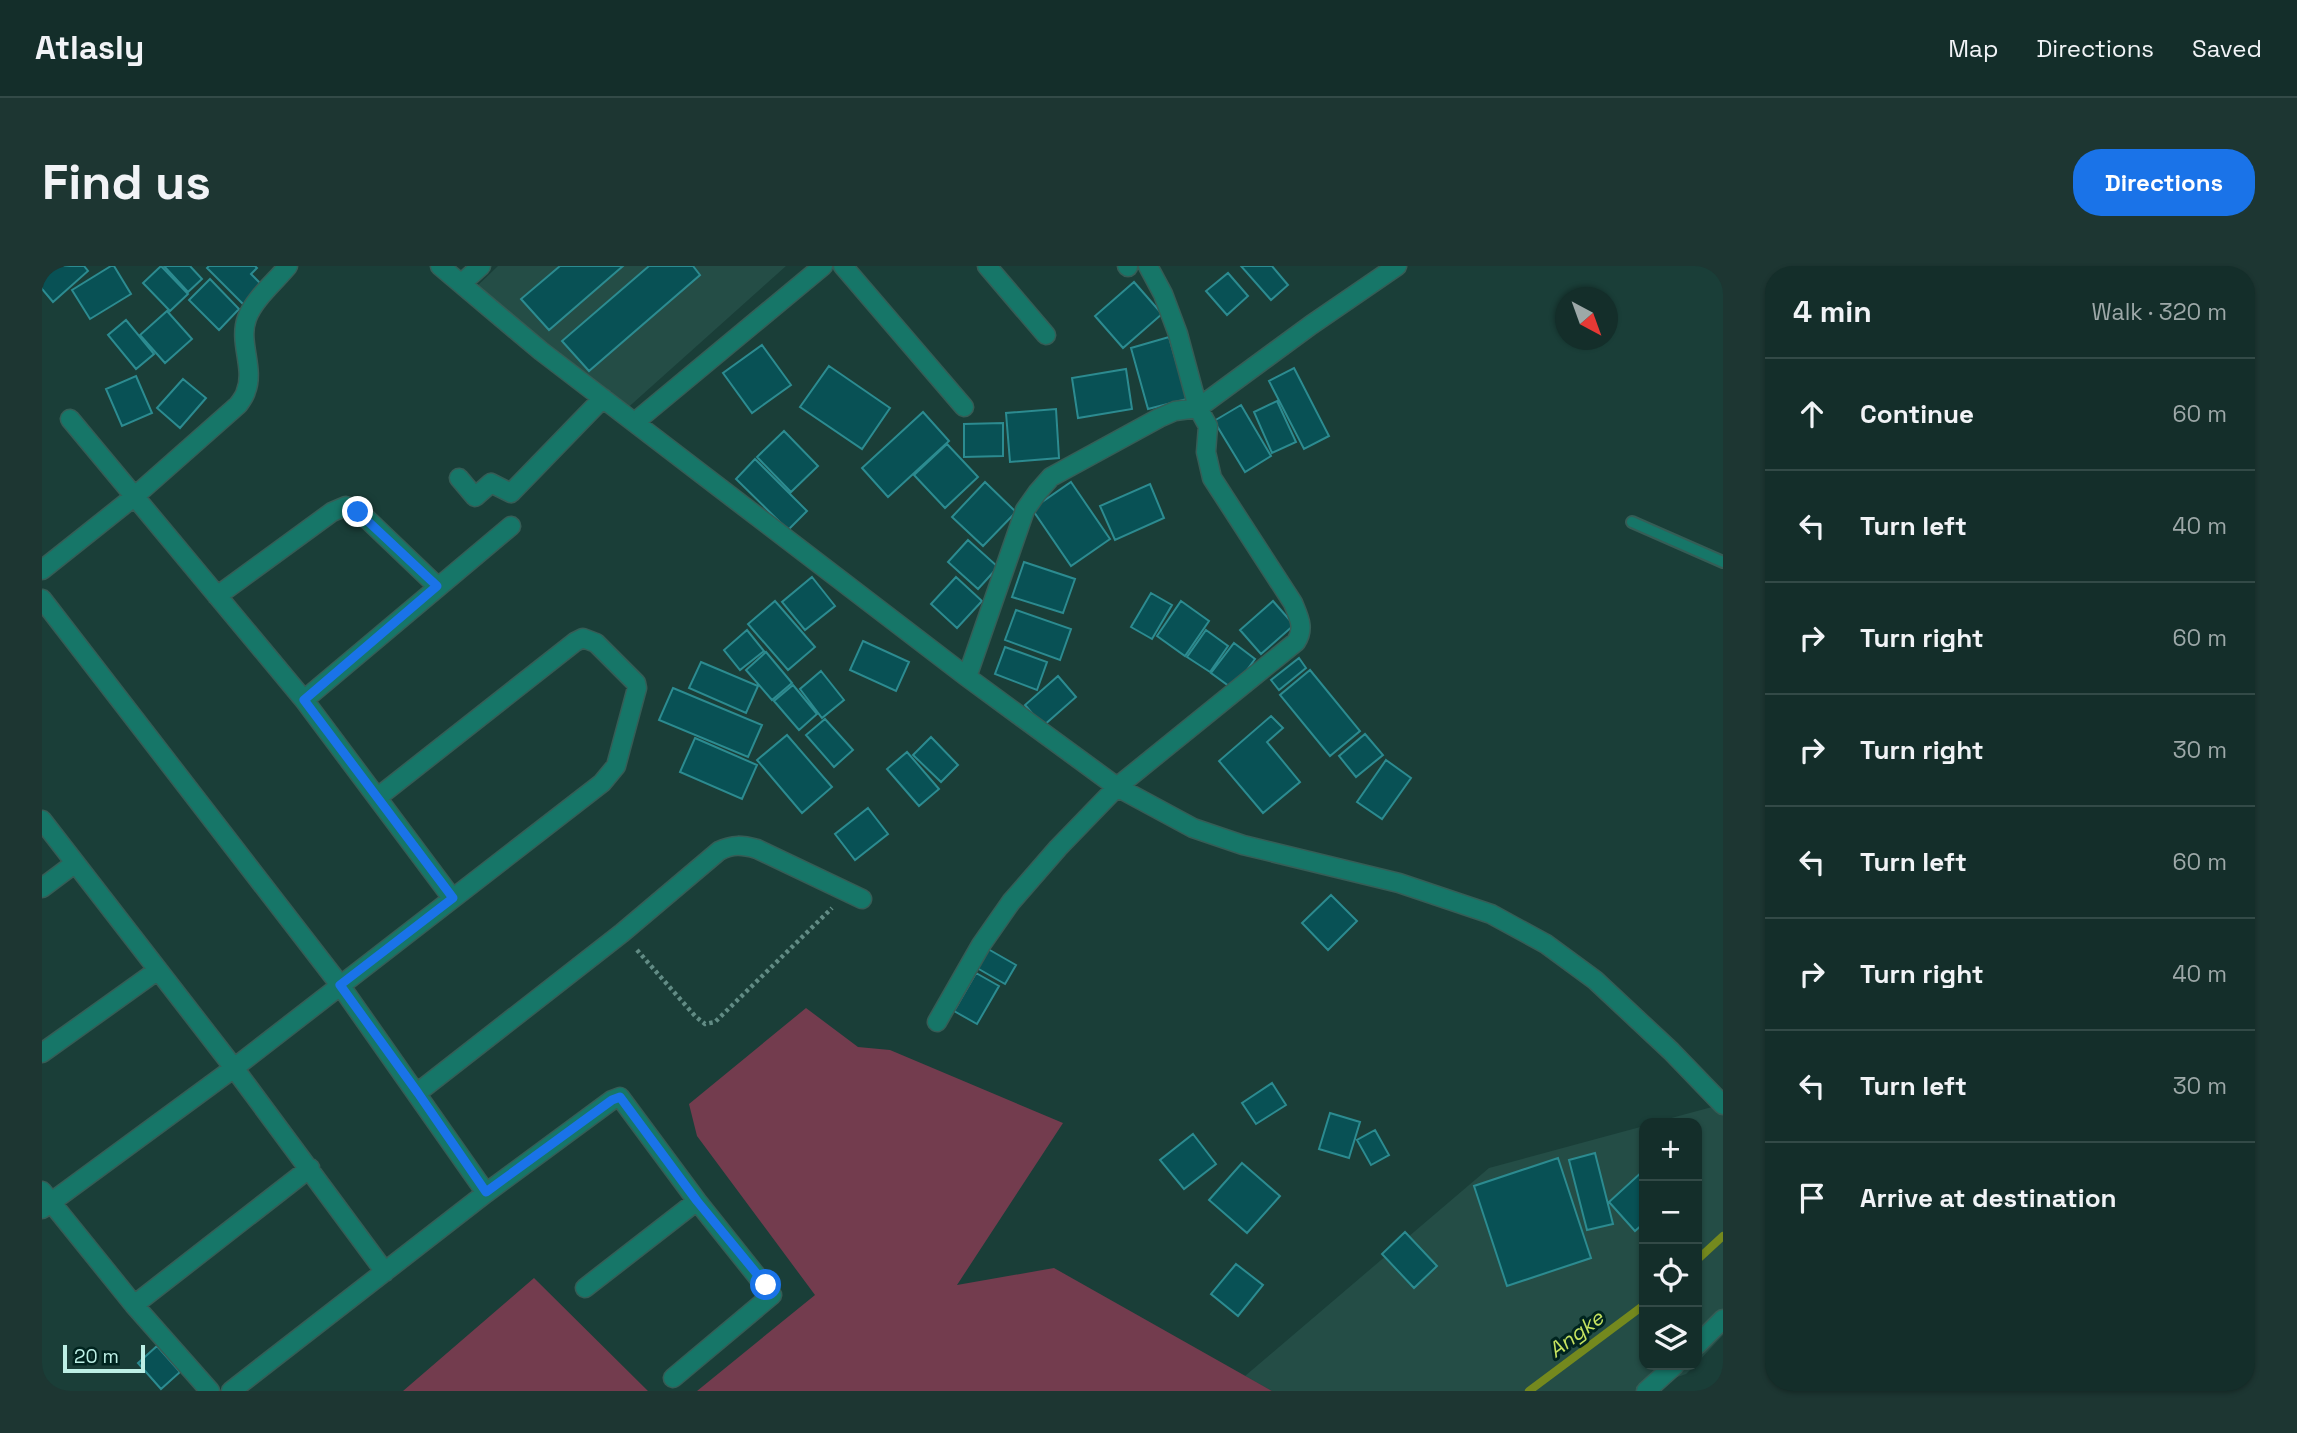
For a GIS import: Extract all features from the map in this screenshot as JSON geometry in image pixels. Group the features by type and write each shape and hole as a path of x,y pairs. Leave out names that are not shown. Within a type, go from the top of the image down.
{"street":[{"path":"42,570 135,496 238,405 247,390 244,335 246,319 288,266"},
{"path":"440,266 541,351 967,677 1117,787 1193,828 1243,845 1399,883 1491,914 1546,944 1595,981 1671,1051 1723,1105"},
{"path":"462,283 481,266"},
{"path":"635,422 823,266"},
{"path":"843,266 964,407"},
{"path":"987,266 1046,335"},
{"path":"937,1022 981,945 1010,902 1117,787 1296,642 1302,634 1301,622 1293,603 1212,478 1206,452 1208,426 1198,408 1178,334 1163,294 1148,266"},
{"path":"967,677 1025,510 1051,477 1159,418 1175,411 1198,408 1397,266"},
{"path":"459,478 475,496 491,483 511,493 603,398"},
{"path":"70,419 304,700 453,898"},
{"path":"217,596 332,512 346,506 367,519 437,586"},
{"path":"304,700 511,526"},
{"path":"42,599 340,985 486,1192"},
{"path":"210,1391 45,1201 234,1068 609,775 621,752 638,688 636,683 596,643 583,638 378,797"},
{"path":"42,820 310,1168 385,1272"},
{"path":"418,1093 622,933 719,851 729,846 743,845 757,849 855,896"},
{"path":"42,888 74,864"},
{"path":"42,1053 158,970"},
{"path":"231,1391 486,1192 612,1100 620,1097 697,1201 772,1295 673,1378"},
{"path":"134,1305 310,1168"},
{"path":"585,1288 697,1201"},
{"path":"1702,1340 1723,1319"},
{"path":"1646,1391 1669,1370"}],"lane":[{"path":"1632,522 1723,562"}],"path":[{"path":"622,933 705,1024 715,1022 855,896"}],"shaded area":[{"path":"498,266 786,266 623,412 475,288"},
{"path":"806,1008 858,1047 890,1050 1063,1123 957,1285 1054,1268 1272,1391 697,1391 815,1295 697,1136 689,1104"},
{"path":"1723,1104 1723,1335 1702,1358 1702,1118 1671,1118"},
{"path":"1639,1127 1639,1370 1690,1370 1686,1374 1637,1391 1272,1391 1245,1376 1489,1168"},
{"path":"534,1278 648,1391 403,1391"}],"building":[{"path":"42,266 84,266 88,271 53,302 42,289"},
{"path":"114,266 131,294 90,319 72,290"},
{"path":"161,266 188,294 170,311 143,283"},
{"path":"164,266 190,266 202,279 188,292"},
{"path":"255,266 257,268 251,274 263,286 244,305 207,268"},
{"path":"560,266 623,266 549,330 521,299"},
{"path":"649,266 693,266 700,275 589,371 562,341"},
{"path":"1241,266 1272,266 1288,285 1271,300"},
{"path":"1228,273 1248,296 1227,315 1206,291"},
{"path":"210,279 239,309 219,330 189,300"},
{"path":"1134,282 1162,314 1123,348 1095,316"},
{"path":"167,311 192,339 165,363 140,335"},
{"path":"126,320 154,354 136,369 108,335"},
{"path":"1169,337 1187,399 1148,409 1131,348"},
{"path":"762,345 791,385 752,413 723,373"},
{"path":"829,366 890,408 862,449 800,407"},
{"path":"1294,368 1329,436 1304,449 1269,381"},
{"path":"1126,369 1132,409 1078,418 1072,378"},
{"path":"136,376 152,413 122,426 106,389"},
{"path":"183,379 206,398 180,428 157,408"},
{"path":"1277,401 1296,442 1272,453 1254,412"},
{"path":"1241,405 1271,456 1245,472 1214,421"},
{"path":"1056,409 1059,458 1010,462 1006,413"},
{"path":"923,412 949,441 888,497 862,468"},
{"path":"1003,423 1003,456 964,457 964,424"},
{"path":"784,431 818,466 791,492 757,457"},
{"path":"947,444 978,477 945,508 914,475"},
{"path":"755,459 807,511 788,530 736,479"},
{"path":"985,482 1016,512 983,546 952,517"},
{"path":"1071,482 1110,539 1071,566 1032,509"},
{"path":"1150,484 1164,518 1115,540 1100,506"},
{"path":"968,540 998,567 978,589 948,562"},
{"path":"1024,562 1075,579 1063,613 1012,597"},
{"path":"812,577 835,606 805,630 782,602"},
{"path":"956,577 982,601 957,628 931,604"},
{"path":"1151,593 1172,605 1152,639 1131,627"},
{"path":"775,601 815,647 788,670 748,624"},
{"path":"1181,601 1209,621 1185,656 1157,636"},
{"path":"1273,601 1294,625 1261,654 1240,630"},
{"path":"1016,610 1071,629 1060,660 1005,640"},
{"path":"747,630 764,651 740,670 724,650"},
{"path":"1206,630 1228,646 1210,672 1187,657"},
{"path":"863,641 909,662 896,691 850,670"},
{"path":"1234,643 1255,659 1233,689 1211,673"},
{"path":"1005,647 1047,662 1037,690 995,674"},
{"path":"766,652 792,683 772,700 746,670"},
{"path":"1299,658 1306,668 1279,690 1271,680"},
{"path":"701,662 758,686 746,713 689,688"},
{"path":"1310,670 1360,731 1330,756 1280,695"},
{"path":"821,671 844,700 822,718 800,689"},
{"path":"1058,676 1076,697 1043,726 1025,705"},
{"path":"793,685 817,714 799,730 774,701"},
{"path":"673,688 762,725 748,757 659,720"},
{"path":"1271,716 1283,728 1267,742 1300,782 1263,813 1219,761"},
{"path":"825,719 853,750 834,767 806,735"},
{"path":"1365,734 1383,755 1356,777 1339,756"},
{"path":"787,735 832,787 802,813 757,760"},
{"path":"931,737 958,765 941,782 913,755"},
{"path":"695,738 757,765 742,799 680,772"},
{"path":"907,752 939,789 919,806 887,769"},
{"path":"1386,760 1411,778 1382,819 1357,802"},
{"path":"868,808 888,834 855,860 835,834"},
{"path":"1331,895 1357,921 1328,950 1302,923"},
{"path":"988,949 1016,965 1005,984 977,968"},
{"path":"976,973 999,986 977,1024 954,1011"},
{"path":"1272,1083 1286,1105 1256,1124 1242,1103"},
{"path":"1330,1113 1360,1122 1349,1158 1319,1149"},
{"path":"1375,1130 1389,1155 1371,1165 1357,1140"},
{"path":"1193,1134 1216,1164 1184,1189 1160,1160"},
{"path":"1595,1153 1613,1224 1587,1230 1569,1160"},
{"path":"1558,1158 1591,1258 1507,1286 1474,1186"},
{"path":"1242,1163 1280,1196 1247,1233 1209,1200"},
{"path":"1639,1175 1639,1227 1635,1231 1609,1202"},
{"path":"1405,1232 1437,1266 1414,1288 1382,1254"},
{"path":"1236,1264 1263,1285 1238,1316 1211,1294"},
{"path":"157,1346 180,1372 161,1389 138,1363"}],"waterway":[{"name":"Angke","path":"1702,1255 1723,1236"},
{"name":"Angke","path":"1529,1391 1641,1307"}],"route":[{"path":"358,512 437,586 304,700 453,898 340,985 486,1192 612,1100 620,1097 697,1201 766,1285"}]}
